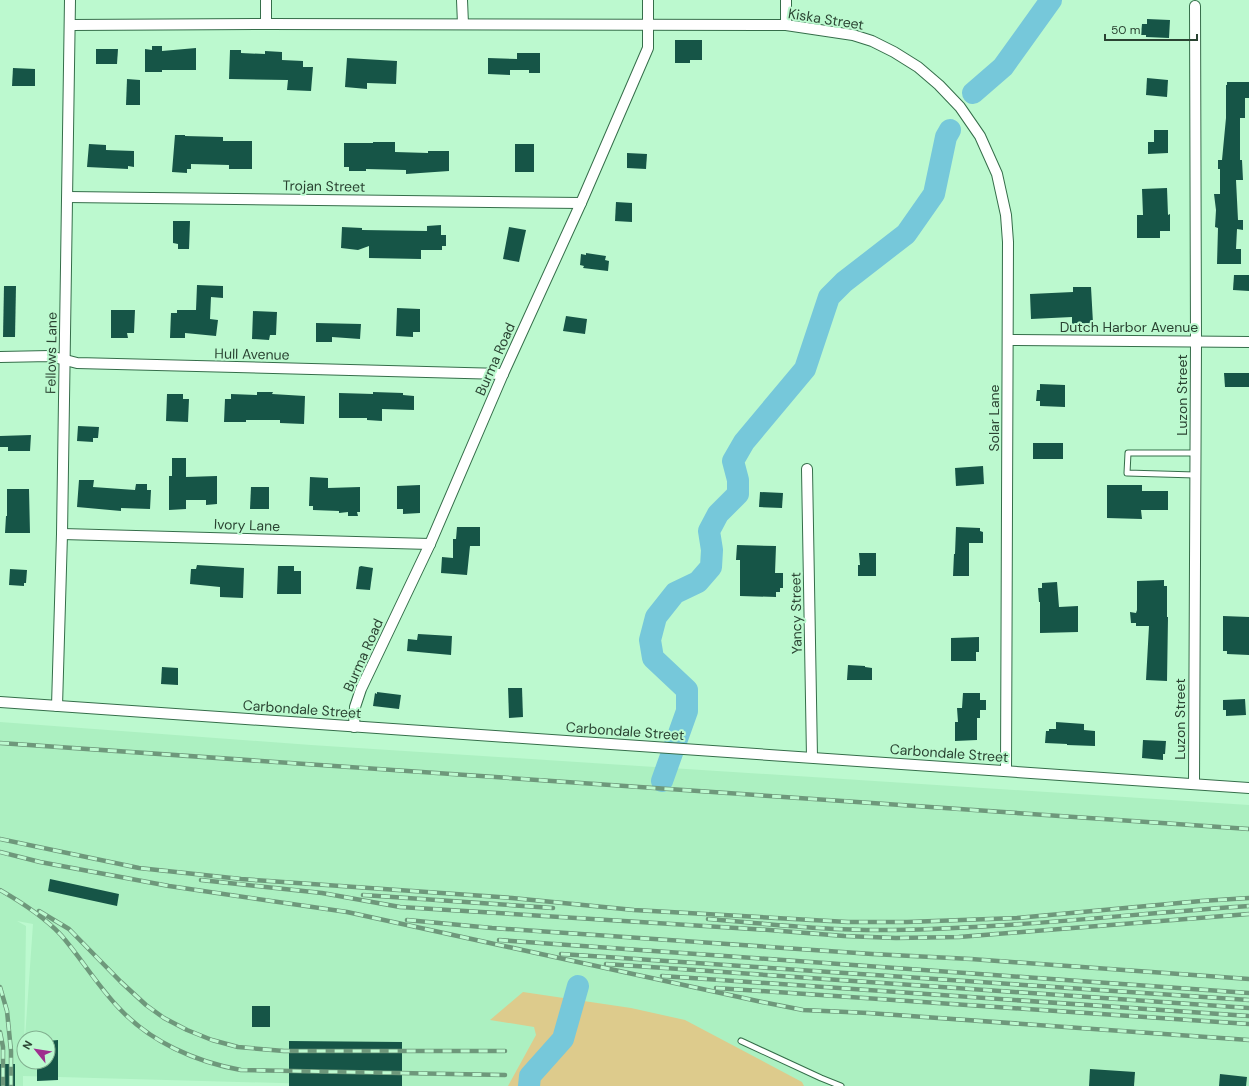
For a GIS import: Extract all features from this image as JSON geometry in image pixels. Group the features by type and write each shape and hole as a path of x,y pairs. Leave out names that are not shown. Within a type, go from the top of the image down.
{"street":[{"name":"Fellows Lane","path":"57,706 62,534 70,0"},
{"path":"266,0 266,24"},
{"path":"462,0 462,24"},
{"name":"Burma Road","path":"354,727 355,707 361,689 430,544 503,374 581,203 648,48 648,0"},
{"path":"786,0 786,26"},
{"name":"Luzon Street","path":"1194,783 1196,342 1195,6"},
{"name":"Kiska Street","path":"70,25 462,24 786,26 852,35 872,41 894,52 918,67 939,85"},
{"name":"Solar Lane","path":"939,85 960,107 980,136 996,174 1006,215 1008,340 1006,771"},
{"name":"Trojan Street","path":"68,197 581,203"},
{"name":"Dutch Harbor Avenue","path":"1008,340 1249,342"},
{"name":"Hull Avenue","path":"0,357 50,356 77,363 503,374"},
{"name":"Yancy Street","path":"807,469 812,757"},
{"name":"Ivory Lane","path":"62,534 430,544"},
{"name":"Carbondale Street","path":"0,702 1194,783 1249,788"}],"lane":[{"path":"1195,453 1128,453 1127,473 1195,475"},
{"path":"741,1041 841,1086"}],"shaded area":[{"path":"0,722 311,745 1249,805 1249,1086 388,1086 23,1076 23,1086 0,1086","holes":["17,921 33,924 26,1030 56,1030 56,1070 16,1070 16,1030 24,1030 26,926"]},
{"path":"523,992 631,1008 685,1020 802,1082 804,1086 508,1086 536,1035 534,1027 490,1020"}],"building":[{"path":"1147,19 1170,20 1169,38 1146,37 1146,35 1141,35 1142,24 1147,24"},
{"path":"675,40 702,40 702,60 690,60 690,63 675,63"},
{"path":"152,46 162,46 162,51 196,48 196,70 162,70 162,72 145,72 145,49 152,50"},
{"path":"96,49 118,49 117,64 96,64"},
{"path":"230,50 241,50 241,53 265,54 265,51 282,52 282,60 303,61 303,67 313,67 311,91 287,90 288,80 229,79"},
{"path":"517,53 540,53 540,73 529,73 529,70 510,70 510,75 488,74 488,58 517,59"},
{"path":"347,58 397,61 396,84 367,83 367,89 345,87"},
{"path":"13,68 35,69 35,86 12,86"},
{"path":"1147,78 1168,80 1167,97 1146,95"},
{"path":"127,79 140,80 140,105 126,105"},
{"path":"1227,82 1249,82 1249,98 1245,98 1245,118 1240,118 1240,160 1242,160 1243,180 1236,180 1238,220 1243,220 1243,230 1237,229 1236,249 1241,249 1241,264 1217,264 1218,228 1215,227 1216,210 1214,194 1220,194 1220,169 1218,169 1218,160 1222,160 1226,118"},
{"path":"1154,130 1168,130 1168,153 1148,154 1148,142 1154,142"},
{"path":"175,135 223,137 223,141 252,141 252,169 229,169 229,165 191,164 191,169 187,169 187,173 172,172"},
{"path":"395,142 395,152 428,153 428,151 449,151 449,171 406,174 406,170 366,169 366,171 349,171 349,167 344,167 344,143"},
{"path":"89,144 106,145 106,150 134,151 134,167 128,166 128,169 87,167"},
{"path":"515,144 534,144 534,172 515,172"},
{"path":"627,153 647,154 646,169 627,168"},
{"path":"1167,188 1170,231 1160,231 1160,238 1137,238 1137,215 1143,215 1142,189"},
{"path":"616,202 632,203 632,222 615,221"},
{"path":"173,221 190,221 189,249 178,249 178,244 173,243"},
{"path":"441,225 441,235 446,235 446,246 442,246 442,250 421,250 421,259 369,258 369,246 358,250 341,248 342,227 362,228 362,230 427,231 427,226"},
{"path":"509,227 526,230 519,262 503,259"},
{"path":"586,253 606,256 605,260 609,261 608,271 583,268 584,266 580,265 581,254 586,255"},
{"path":"1234,275 1249,275 1249,291 1233,290"},
{"path":"197,285 223,286 223,298 211,297 210,319 218,320 216,336 185,333 185,338 170,338 171,313 177,313 177,310 196,310"},
{"path":"4,286 16,286 15,337 3,337"},
{"path":"1073,287 1091,287 1093,323 1072,324 1072,317 1031,319 1030,294 1073,292"},
{"path":"397,308 420,309 420,332 413,332 413,337 396,336"},
{"path":"111,310 135,310 134,333 127,333 128,338 111,338"},
{"path":"253,311 277,312 276,335 270,335 269,340 252,339"},
{"path":"566,316 587,319 585,334 563,331"},
{"path":"316,323 361,324 360,339 332,337 332,342 316,342"},
{"path":"1224,373 1249,373 1249,387 1225,387"},
{"path":"1040,384 1065,385 1065,407 1040,406 1040,401 1036,401 1037,390 1040,390"},
{"path":"257,392 273,392 272,394 305,396 304,424 280,423 280,420 246,420 246,422 224,422 225,399 231,399 231,394 257,395"},
{"path":"373,392 403,393 403,395 414,396 414,410 382,409 382,421 367,420 367,418 339,418 339,393 373,394"},
{"path":"167,394 183,394 183,399 189,399 188,422 166,421"},
{"path":"78,426 99,427 98,438 93,438 93,442 77,441"},
{"path":"31,435 30,451 8,451 8,447 0,447 0,436"},
{"path":"1033,443 1063,443 1063,459 1033,459"},
{"path":"172,458 186,458 186,477 217,476 217,504 206,505 206,500 186,500 186,509 169,510 169,476 172,476"},
{"path":"983,466 984,484 956,486 955,468"},
{"path":"310,477 328,478 328,488 360,487 360,512 357,512 358,516 348,516 348,512 339,513 339,511 313,510 313,506 309,506"},
{"path":"79,480 94,480 93,487 135,490 136,484 147,484 147,490 151,490 150,509 121,508 121,511 77,507"},
{"path":"420,485 420,513 403,514 403,509 397,509 397,486"},
{"path":"1107,485 1142,485 1142,491 1168,491 1168,510 1141,510 1142,519 1107,518"},
{"path":"251,487 269,487 269,509 250,509"},
{"path":"7,489 29,489 30,533 5,533 7,516"},
{"path":"760,492 783,493 782,508 759,507"},
{"path":"457,527 480,527 480,546 470,546 467,575 441,573 442,557 453,558 453,539 456,539"},
{"path":"956,527 980,528 980,531 983,532 983,543 969,543 969,576 953,576"},
{"path":"737,545 776,546 775,573 783,573 783,588 780,588 780,592 776,592 776,597 740,596 740,560 736,560"},
{"path":"859,553 876,553 876,576 858,576 858,565 860,565"},
{"path":"197,565 244,568 243,598 220,597 220,587 190,584 191,569 196,569"},
{"path":"278,566 294,566 294,571 301,571 301,594 277,594"},
{"path":"359,567 373,568 370,590 356,589"},
{"path":"10,569 27,570 26,583 24,583 24,586 9,585"},
{"path":"1164,580 1164,586 1167,586 1168,617 1167,681 1146,680 1149,626 1136,626 1136,623 1131,623 1130,612 1136,613 1137,610 1137,581"},
{"path":"1057,582 1059,607 1078,606 1078,632 1040,633 1040,602 1038,588 1042,588 1042,583"},
{"path":"1223,616 1249,617 1249,655 1227,654 1227,651 1223,651"},
{"path":"418,634 452,636 451,655 407,651 408,639 417,640"},
{"path":"979,637 979,652 976,652 976,661 951,661 951,638"},
{"path":"848,665 872,668 872,680 847,680"},
{"path":"162,667 178,668 178,685 161,684"},
{"path":"508,688 522,688 523,717 509,718"},
{"path":"377,692 401,695 399,709 373,706 375,693 377,694"},
{"path":"963,693 980,693 980,700 986,700 986,710 980,710 980,718 977,718 977,740 955,741 955,722 958,722 957,708 962,708"},
{"path":"1245,699 1246,715 1226,716 1226,710 1223,710 1223,700"},
{"path":"1056,722 1084,724 1084,730 1095,731 1095,746 1045,743 1046,731 1049,731 1049,729 1056,729"},
{"path":"1143,740 1166,741 1163,760 1142,758"},
{"path":"50,879 119,894 117,906 48,891"},
{"path":"252,1006 270,1006 270,1027 252,1027"},
{"path":"56,1040 58,1040 58,1080 37,1081 37,1070 56,1070"},
{"path":"289,1041 402,1042 402,1086 289,1086"},
{"path":"0,1064 15,1064 15,1086 0,1086"},
{"path":"1090,1069 1135,1072 1134,1086 1089,1086"},
{"path":"1220,1074 1247,1077 1246,1086 1219,1086"}],"waterway":[{"path":"973,93 1003,67 1051,0"},
{"path":"662,781 687,711 687,690 653,658 650,640 656,617 675,593 698,582 711,567 712,550 709,531 718,514 738,494 738,480 733,461 744,442 805,369 829,297 844,282 906,234 934,194 946,137 950,130"},
{"path":"529,1086 530,1076 563,1039 578,986"}],"railway":[{"path":"0,743 1249,829"},
{"path":"0,839 139,868 241,879 512,898 634,910 848,922 907,922 1017,918 1249,898"},
{"path":"0,852 40,862 169,886 347,912 803,1010 868,1013 1249,1040"},
{"path":"201,880 322,893 400,907 844,936 896,938 959,937 1249,914"},
{"path":"0,890 32,910 54,928 110,999 144,1030 175,1049 207,1062 241,1070 505,1075"},
{"path":"363,895 553,908"},
{"path":"708,919 823,928 870,930 938,929 1027,924 1249,906"},
{"path":"39,911 69,929 146,1005 164,1018 187,1030 212,1040 238,1047 284,1051 505,1051"},
{"path":"407,920 492,928 872,954 971,959 1249,979"},
{"path":"499,940 1249,993"},
{"path":"561,954 1249,1000"},
{"path":"606,964 1249,1008"},
{"path":"662,976 1249,1016"},
{"path":"0,987 7,1011 11,1051 11,1086"},
{"path":"716,988 1249,1024"},
{"path":"0,1032 3,1047 3,1086"}]}
